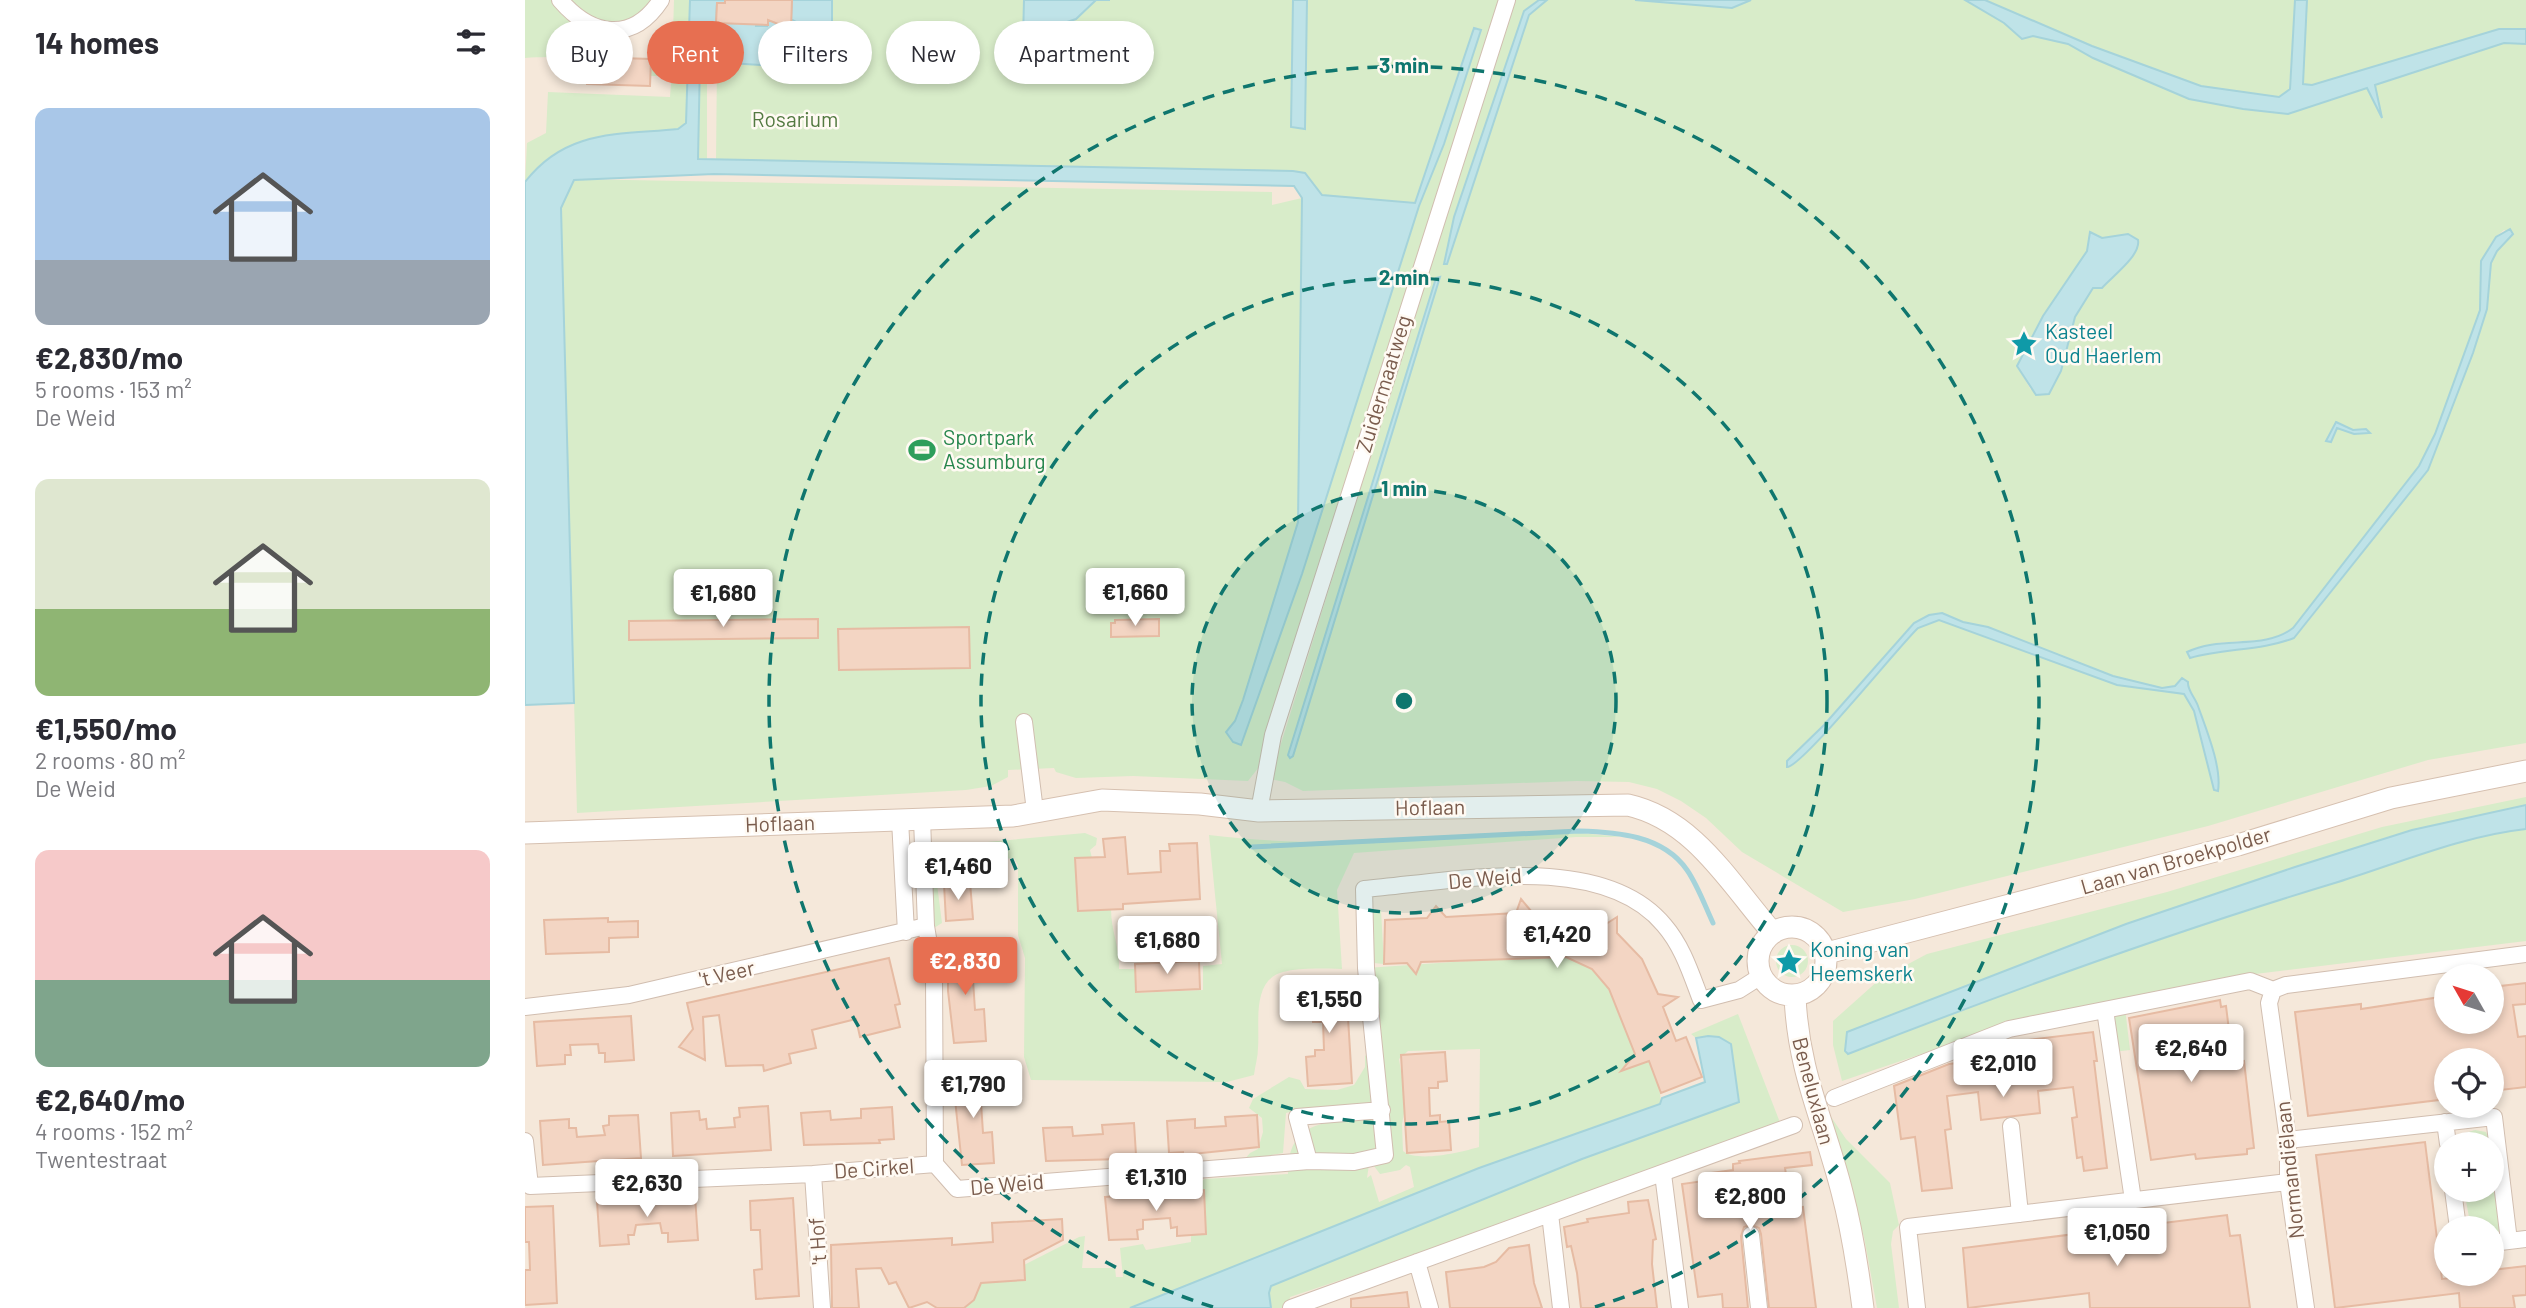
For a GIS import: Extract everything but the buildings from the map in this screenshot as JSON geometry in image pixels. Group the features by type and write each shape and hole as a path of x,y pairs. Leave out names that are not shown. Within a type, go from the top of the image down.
{"main road":[{"name":"Laan van Broekpolder","path":"1826,953 2225,849 2391,798 2526,771"},
{"name":"Hoflaan","path":"525,833 1013,816 1102,800 1200,804 1259,811 1628,805 1650,810 1671,821 1690,836 1773,933"},
{"path":"1790,926 1803,928 1814,934 1826,953 1826,971 1820,982 1810,991 1795,996 1775,991 1761,976 1758,959 1761,947 1773,933 1790,926"},
{"name":"Beneluxlaan","path":"1795,996 1797,1034 1805,1076 1842,1192 1863,1308"}],"street":[{"path":"559,0 578,19 612,31 639,23 661,0"},
{"name":"Zuidermaatweg","path":"1259,811 1280,711 1507,0"},
{"path":"1024,722 1035,811"},
{"path":"922,819 926,926 934,974 935,1164"},
{"path":"900,820 907,932"},
{"name":"De Weid","path":"935,1164 957,1189 1309,1161 1354,1162 1385,1156 1366,968 1364,889 1547,874 1582,880 1616,890 1663,923 1683,951 1702,1000 1739,990 1761,976"},
{"name":"'t Veer","path":"525,1007 629,995 926,926"},
{"path":"1834,1098 2009,1029 2250,981 2273,990 2285,985 2526,954"},
{"name":"Normandiëlaan","path":"2273,990 2269,1003 2288,1140 2288,1182 2306,1308"},
{"path":"2105,1010 2133,1200"},
{"path":"1309,1161 1297,1116 1382,1110"},
{"path":"2288,1140 2494,1117 2509,1241"},
{"path":"2445,1122 2446,1132"},
{"path":"1291,1308 1794,1125"},
{"path":"2011,1126 2020,1214"},
{"path":"525,1141 530,1186 813,1174"},
{"name":"De Cirkel","path":"813,1174 935,1164"},
{"name":"'t Hof","path":"813,1174 822,1308"},
{"path":"1663,1174 1680,1308"},
{"path":"1917,1308 1908,1227 2288,1182"},
{"path":"1551,1214 1562,1308"},
{"path":"1751,1235 1759,1308"},
{"path":"2504,1242 2526,1239"},
{"path":"1417,1262 1430,1308"}],"shaded area":[{"path":"525,0 2526,0 2526,1308 525,1308"}],"green space":[{"path":"525,0 555,0 588,21 546,21 546,57 525,58"},
{"path":"563,0 658,0 637,21 594,21"},
{"path":"674,0 690,0 689,21 673,21"},
{"name":"Sportpark Assumburg","path":"832,0 1293,0 1291,126 1305,129 1307,0 1500,0 1259,767 1248,781 1133,776 1076,778 1056,772 1054,768 1008,770 1008,777 991,786 966,790 577,813 561,208 574,179 1272,192 1272,205 1302,198 1298,522 1243,700 1235,721 1227,732 1233,742 1302,574 1419,206 1444,144 1481,30 1474,28 1415,203 1322,195 1293,171 716,160 717,84 744,84 744,64 758,65 758,84 872,84 872,21 832,21"},
{"path":"1516,0 1539,0 1524,11 1455,215 1445,264 1529,15 1547,0 1635,0 1732,8 1751,0 1966,0 2033,36 2077,46 2093,58 2189,99 2288,114 2367,88 2381,114 2375,85 2504,43 2526,44 2526,743 2428,760 2208,826 1915,899 1843,912 1742,852 1706,818 1681,801 1657,789 1629,782 1577,781 1303,791 1285,782 1270,779 1487,80","holes":["2504,230 2513,235 2497,251 2491,263 2487,309 2428,470 2303,628 2280,643 2221,649 2190,657 2216,643 2272,639 2293,628 2391,508 2419,467 2438,428 2477,320 2485,255 2495,238","2087,251 2067,345 2031,390 2017,366 2043,316","1440,278 1293,756 1290,758 1288,755 1436,279","1942,613 1963,622 1988,627 2113,676 2162,688 2175,686 2182,678 2192,693 2218,791 2214,790 2194,711 2184,694 2117,685 1939,620 1918,628 1793,765 1787,761 1824,725 1914,623"]},
{"path":"1985,0 2295,0 2289,90 2279,97 2201,86 2092,46"},
{"path":"2307,0 2526,0 2526,29 2499,29 2312,85 2302,84"},
{"path":"671,84 688,84 686,123 678,129 614,134 576,144 558,152 525,182 527,143 546,133 548,92 670,97"},
{"path":"699,84 707,84 707,159 698,159"},
{"path":"2526,797 2526,805 2412,830 1849,1054 2031,985 2214,921 2454,844 2526,829 2526,941 2255,974 1998,1028 1842,1081 1833,1045 1833,1021 1880,979 1927,954 2167,892 2382,827"},
{"path":"1569,832 1622,837 1576,837 1354,853 1337,890 1342,969 1297,969 1273,977 1266,984 1259,1004 1258,1051 1254,1075 1227,1082 1031,1080 1024,1057 1025,958 1018,935 1018,865 1014,858 949,864 941,869 937,884 942,923 934,928 929,853 987,842 1085,833 1097,838 1096,845 1090,850 1092,858 1075,859 1078,911 1111,909 1119,969 1136,969 1136,993 1203,990 1203,966 1222,964 1209,835 1299,842 1344,842"},
{"path":"1381,910 1384,964 1374,963 1371,911"},
{"path":"1792,945 1803,950 1808,961 1803,972 1792,977 1781,972 1776,961 1781,950"},
{"path":"1555,955 1581,963 1602,980 1625,1014 1655,1076 1660,1104 1479,1168 1130,1308 964,1308 974,1300 981,1283 1025,1280 1024,1265 1079,1237 1085,1236 1082,1268 1115,1268 1116,1277 1123,1277 1120,1248 1143,1244 1146,1250 1191,1242 1191,1235 1206,1234 1204,1191 1190,1191 1190,1187 1205,1179 1288,1174 1294,1143 1302,1134 1324,1123 1368,1117 1327,1108 1286,1113 1283,1153 1244,1160 1258,1149 1263,1132 1262,1118 1249,1108 1253,1099 1289,1077 1300,1080 1305,1089 1337,1090 1354,1085 1365,1067 1365,1056 1380,1043 1366,968","holes":["1480,1049 1479,1147 1429,1156 1403,1151 1402,1124 1406,1102 1399,1059 1408,1051","1369,1165 1374,1166 1380,1174 1400,1170 1406,1165 1410,1167 1414,1187 1379,1202 1371,1175 1367,1178"]},
{"path":"2125,1008 2130,1050 2113,1052 2106,1011"},
{"path":"1738,1014 1781,1125 1547,1211 1290,1297 1288,1308 1271,1308 1271,1286 1582,1159 1739,1102 1708,1036 1696,1038 1691,1034"},
{"path":"1823,1105 1846,1139 1890,1183 1899,1225 1893,1231 1891,1244 1899,1308 1877,1308 1864,1237"},
{"path":"2466,1202 2499,1202 2501,1216 2469,1216"}],"water":[{"path":"690,0 725,0 725,3 717,3 716,21 689,21"},
{"path":"792,0 832,0 832,21 791,19"},
{"path":"1024,0 1096,0 1076,19 1070,21 1023,21"},
{"path":"1293,0 1307,0 1305,129 1291,127"},
{"path":"1539,0 1547,0 1529,15 1447,264 1444,264 1454,217 1524,11"},
{"path":"1635,0 1751,0 1732,8"},
{"path":"1965,0 1985,0 2092,46 2201,86 2279,97 2290,89 2295,0 2307,0 2303,84 2312,85 2499,29 2526,29 2526,44 2504,43 2375,85 2382,118 2367,88 2288,114 2189,99 2093,58 2068,44 2033,36 2022,39 2004,23"},
{"path":"757,17 758,65 744,64 744,21 724,21"},
{"path":"768,17 786,17 787,21 768,21"},
{"path":"1474,28 1481,30 1444,144 1419,206 1302,574 1241,745 1233,742 1226,732 1235,721 1243,700 1298,522 1302,198 1294,186 714,174 574,180 561,208 574,703 525,705 525,182 558,152 576,144 614,134 678,129 686,123 687,84 700,84 698,159 1293,171 1305,173 1322,195 1415,203"},
{"path":"2510,229 2513,234 2497,251 2491,263 2487,309 2428,470 2294,638 2269,645 2190,658 2187,652 2200,647 2269,639 2293,628 2419,466 2435,434 2480,310 2481,261 2496,237"},
{"path":"2090,232 2102,238 2128,234 2138,240 2138,246 2131,258 2102,288 2093,288 2075,317 2061,371 2049,394 2036,395 2017,366 2043,316 2087,251"},
{"path":"1440,277 1293,756 1290,758 1288,755 1436,278"},
{"path":"2336,422 2353,430 2366,429 2370,433 2354,434 2337,428 2331,442 2326,441"},
{"path":"1942,613 1963,622 1988,627 2113,676 2162,688 2175,686 2182,678 2188,682 2209,737 2218,771 2218,791 2214,790 2194,711 2184,694 2117,685 1939,620 1918,628 1830,728 1796,762 1787,767 1787,761 1824,725 1914,623 1929,615"},
{"path":"2526,805 2526,829 2454,844 2214,921 2030,985 1848,1054 1845,1051 1847,1032 2126,924 2412,830"},
{"path":"1719,1037 1731,1044 1739,1102 1582,1159 1271,1286 1271,1308 1130,1308 1479,1168 1660,1104 1662,1098 1705,1082 1696,1038"}],"waterway":[{"path":"1252,847 1579,831 1623,835 1652,843 1677,858 1695,883 1713,923"}],"place":[{"name":"Kasteel Oud Haerlem","path":"2024,344"},
{"name":"Sportpark Assumburg","path":"922,450"},
{"name":"Koning van Heemskerk","path":"1789,962"}],"park label":[{"name":"Rosarium","path":"795,120"}]}
